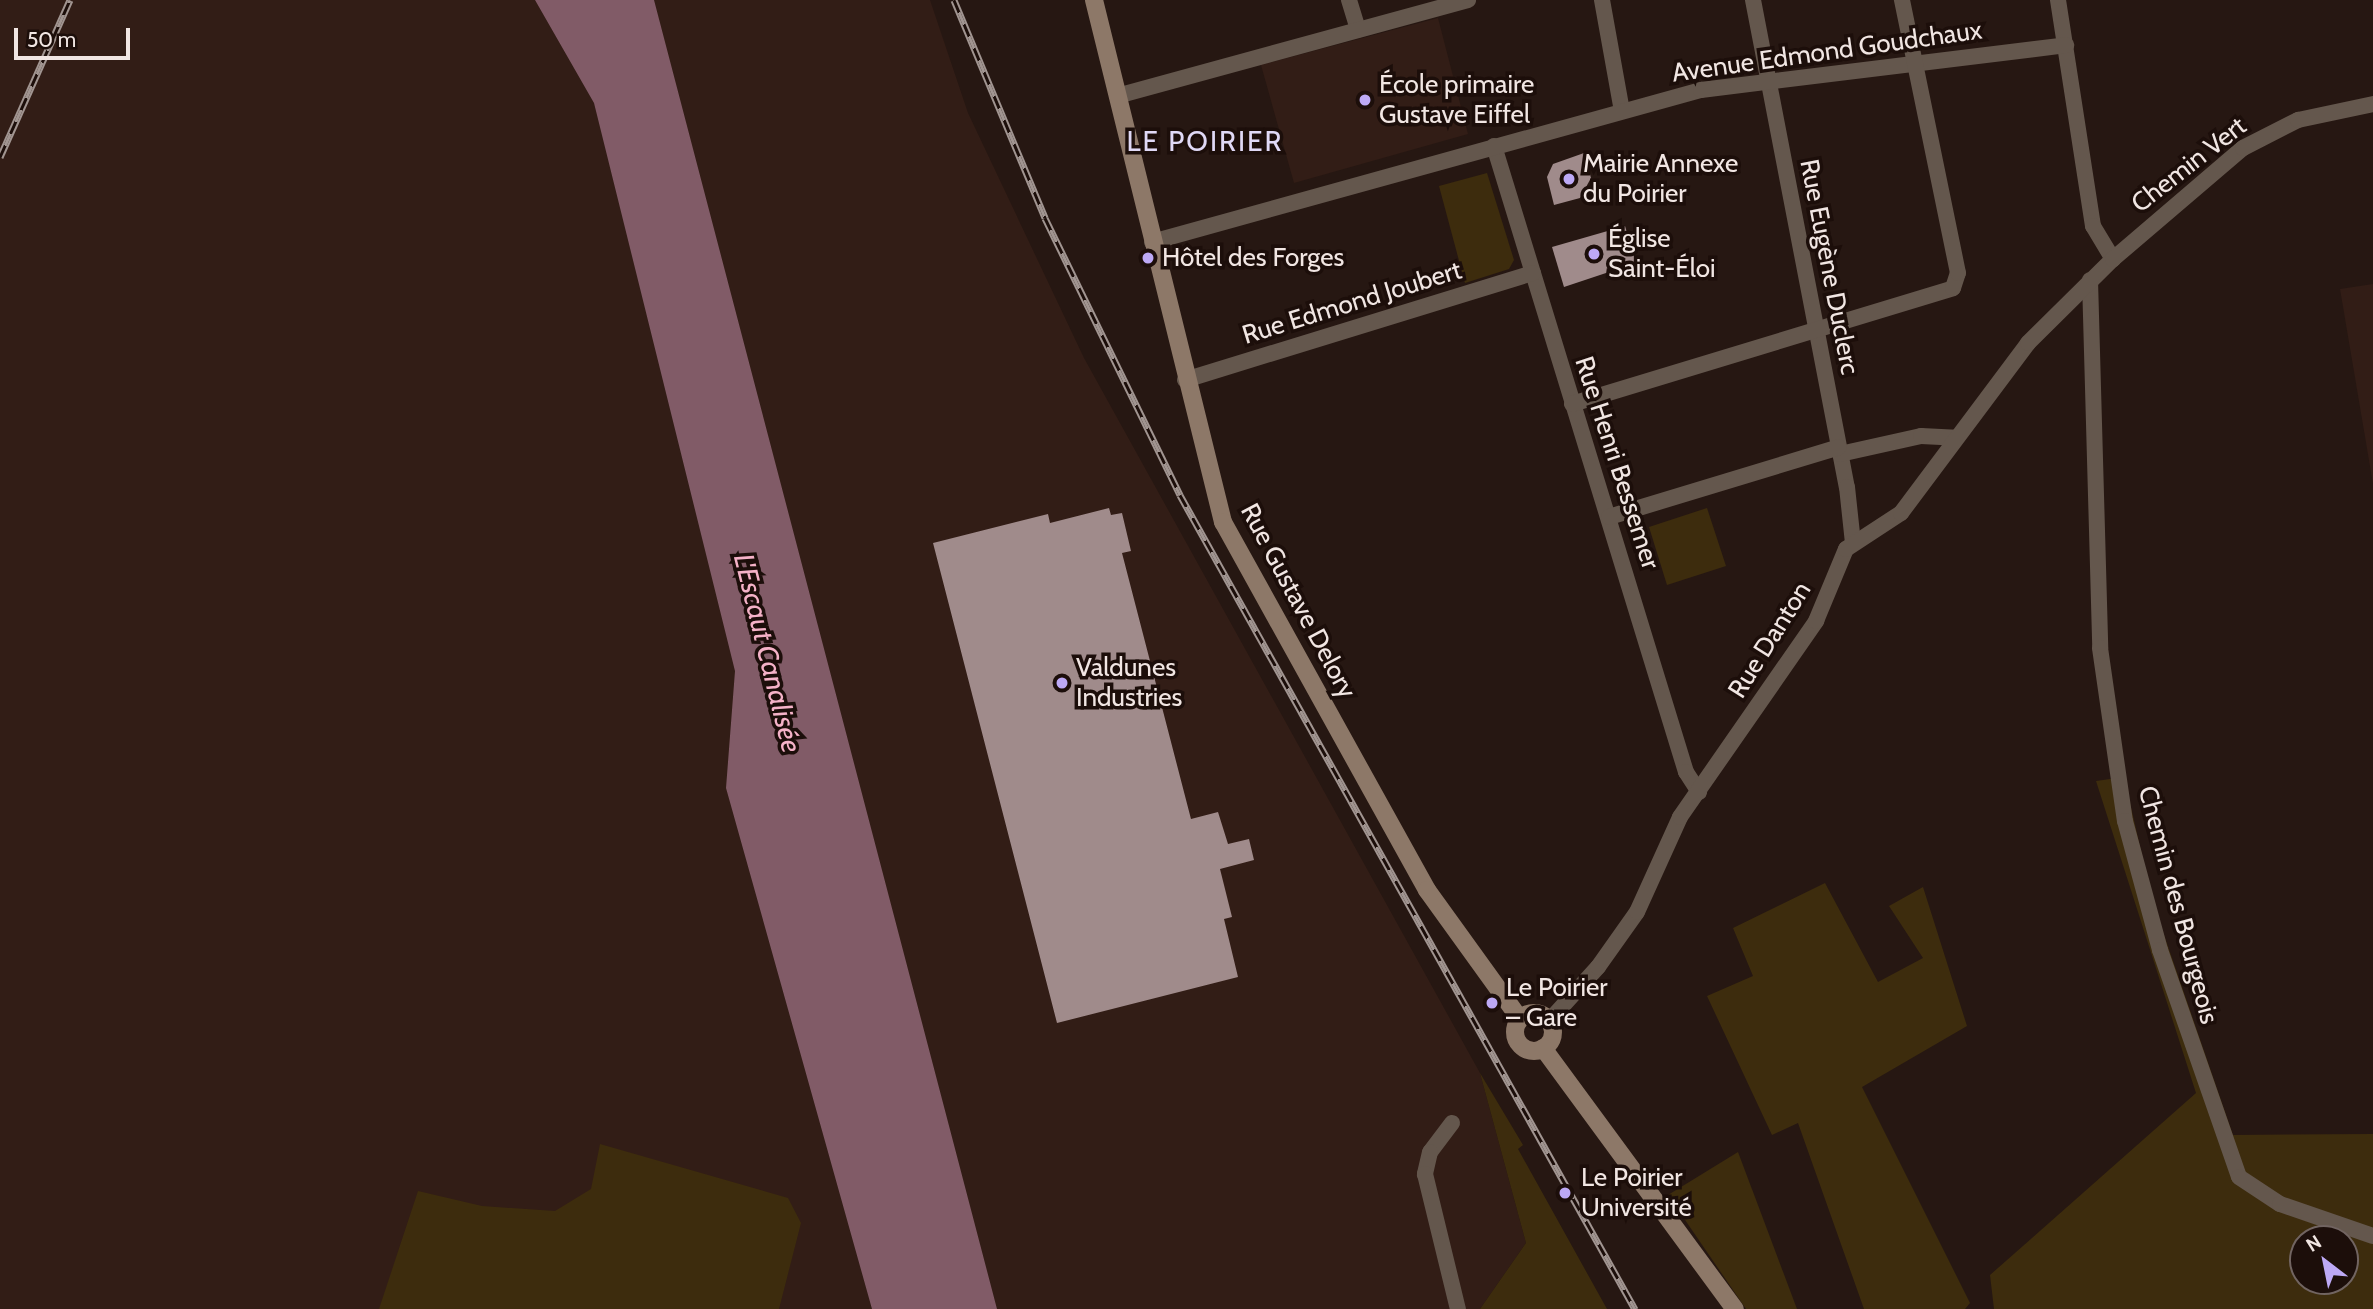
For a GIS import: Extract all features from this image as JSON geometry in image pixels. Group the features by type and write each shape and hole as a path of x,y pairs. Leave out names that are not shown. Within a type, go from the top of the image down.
{"street":[{"name":"Rue Gustave Delory","path":"1094,0 1216,502 1250,574 1427,890 1520,1019"},
{"path":"1349,0 1358,30"},
{"path":"1117,96 1468,0"},
{"path":"1602,0 1622,111"},
{"name":"Rue Eugène Duclerc","path":"1753,0 1839,450 1853,543"},
{"path":"1572,404 1953,288 1958,274 1902,0"},
{"path":"2058,0 2094,226 2113,259"},
{"name":"Avenue Edmond Goudchaux","path":"1152,242 1701,90 2066,45"},
{"name":"Chemin Vert","path":"2090,280 2243,148 2298,120 2373,104"},
{"name":"Rue Henri Bessemer","path":"1494,146 1686,772 1699,792"},
{"name":"Rue Edmond Joubert","path":"1185,380 1533,273"},
{"path":"1853,543 1900,513 2028,343 2090,280"},
{"name":"Chemin des Bourgeois","path":"2090,280 2099,638 2125,821 2160,950 2239,1177 2280,1204 2373,1236"},
{"path":"1609,517 1839,450 1922,436 1956,438"},
{"name":"Rue Danton","path":"1549,1021 1627,927 1665,859 1680,817 1807,635 1853,543"},
{"path":"1533,1013 1549,1021 1552,1037 1543,1048 1529,1050 1519,1044 1515,1033 1520,1019 1533,1013"},
{"path":"1543,1048 1735,1309"},
{"path":"1452,1123 1430,1152 1426,1184 1458,1309"}],"shaded area":[{"path":"0,0 930,0 968,113 1084,358 1480,1073 1526,1243 1480,1309 0,1309"},
{"name":"École primaire Gustave Eiffel","path":"1438,18 1468,134 1294,183 1261,65"},
{"path":"1487,173 1514,260 1509,269 1465,283 1439,186"},
{"path":"2373,284 2373,484 2340,289"},
{"path":"1707,508 1726,566 1667,585 1649,527"},
{"path":"2124,777 2153,903 2233,1135 2373,1134 2373,1309 1994,1309 1990,1275 2196,1093 2096,781"},
{"path":"1825,883 1878,982 1923,958 1889,906 1923,887 1967,1026 1862,1087 1970,1303 1965,1309 1864,1309 1798,1123 1772,1135 1707,996 1753,976 1733,928"},
{"path":"1480,1073 1523,1145 1518,1149 1607,1309 1480,1309 1526,1243"},
{"path":"600,1144 788,1198 801,1223 779,1309 379,1309 418,1191 482,1206 555,1211 591,1189"},
{"path":"1738,1152 1797,1309 1746,1309 1668,1195"}],"water":[{"name":"L'Escaut Canalisée","path":"535,0 654,0 997,1309 872,1309 726,788 735,671 594,103"}],"building":[{"name":"Mairie Annexe du Poirier","path":"1584,153 1591,178 1580,198 1554,205 1547,177 1553,164"},
{"name":"Église Saint-Éloi","path":"1625,226 1636,263 1564,287 1552,247"},
{"name":"Valdunes Industries","path":"1109,508 1111,515 1122,513 1131,551 1122,553 1191,819 1218,812 1228,844 1249,839 1254,860 1220,869 1232,917 1224,919 1238,977 1057,1023 933,543 1048,514 1050,523"}],"railway":[{"path":"0,157 70,0"},
{"path":"954,0 1045,218 1180,495 1635,1309"}],"place":[{"name":"École primaire Gustave Eiffel","path":"1365,100"},
{"name":"Mairie Annexe du Poirier","path":"1569,179"},
{"name":"Église Saint-Éloi","path":"1594,254"},
{"name":"Hôtel des Forges","path":"1148,258"},
{"name":"Valdunes Industries","path":"1062,683"},
{"name":"Le Poirier – Gare","path":"1492,1003"},
{"name":"Le Poirier Université","path":"1565,1193"}],"district":[{"name":"LE POIRIER","path":"1205,141"}]}
